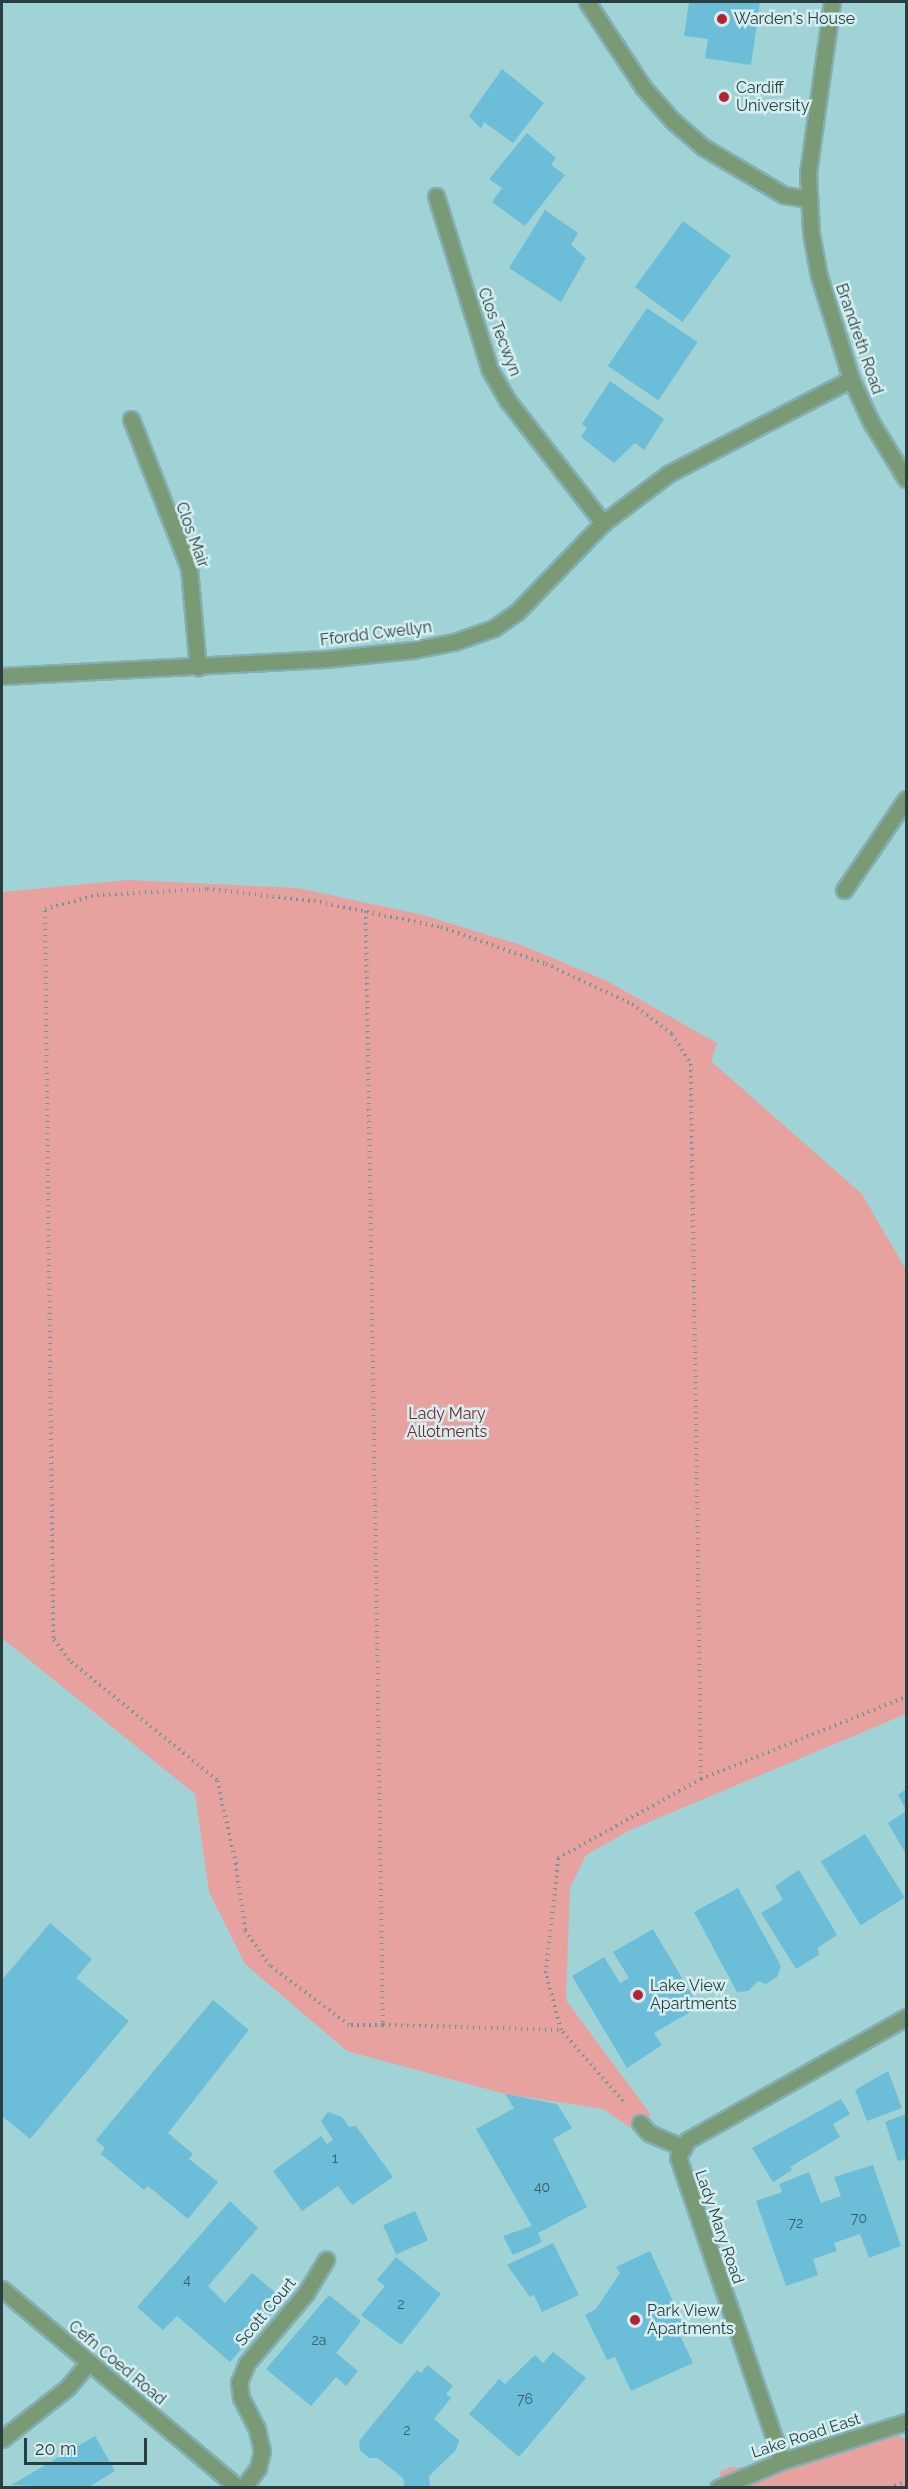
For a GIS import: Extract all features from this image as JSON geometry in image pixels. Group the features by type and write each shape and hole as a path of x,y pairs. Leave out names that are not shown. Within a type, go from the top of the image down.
{"street":[{"path":"587,2 643,87 672,120 703,147 784,195 808,199"},
{"name":"Brandreth Road","path":"832,2 811,145 808,199 819,276 851,379 871,422 906,479"},
{"name":"Clos Tecwyn","path":"436,196 490,370 508,401 603,523"},
{"name":"Ffordd Cwellyn","path":"2,676 198,668 413,650 453,642 494,628 516,612 603,523 686,463 851,379"},
{"name":"Clos Mair","path":"131,419 189,568 198,668"},
{"path":"844,890 906,799"},
{"path":"640,2123 649,2133 682,2147 906,2017"},
{"name":"Lady Mary Road","path":"682,2147 680,2171 782,2461"},
{"name":"Scott Court","path":"243,2487 258,2468 261,2451 256,2429 241,2397 239,2382 247,2363 306,2293 326,2260"},
{"name":"Cefn Coed Road","path":"2,2289 238,2487"},
{"path":"2,2439 68,2387 88,2363"},
{"name":"Lake Road East","path":"718,2487 782,2461 906,2422"}],"path":[{"path":"561,2030 349,2025 270,1966 245,1930 236,1864 217,1780 69,1660 53,1638 45,909 96,895 207,889 314,901 366,911 441,927 546,964 632,1004 672,1034 691,1064 701,1779"},
{"path":"366,911 383,2025"},
{"path":"640,2123 561,2030 546,1973 558,1857 701,1779 906,1696"},
{"path":"889,2487 906,2481"}],"green space":[{"name":"Lady Mary Allotments","path":"128,880 298,888 423,915 524,946 607,981 717,1043 711,1061 862,1194 906,1270 906,1714 630,1830 586,1855 570,1888 566,2000 651,2115 631,2128 603,2109 505,2094 347,2051 245,1964 209,1892 195,1794 2,1638 2,892"},
{"path":"894,2433 906,2440 906,2487 718,2488 720,2472 731,2467 747,2468"}],"building":[{"name":"Warden's House","path":"689,2 760,2 751,65 705,58 708,39 684,36"},
{"path":"502,69 544,103 513,143 484,122 481,129 469,116"},
{"path":"527,133 556,158 551,165 565,175 525,226 492,202 502,188 489,179"},
{"path":"545,210 578,233 571,245 586,258 561,302 509,268"},
{"path":"683,221 731,256 683,322 635,287"},
{"path":"647,308 698,342 658,400 608,366"},
{"path":"610,381 664,419 644,450 635,443 614,463 581,437 587,428 582,424"},
{"path":"906,1789 906,1810 898,1795"},
{"path":"906,1811 906,1854 888,1823"},
{"path":"865,1834 905,1898 861,1925 821,1862"},
{"path":"799,1870 837,1935 817,1948 820,1954 796,1969 761,1913 783,1900 775,1886"},
{"path":"738,1888 781,1966 777,1977 766,1984 758,1981 748,1991 737,1992 694,1912"},
{"path":"50,1923 92,1959 76,1978 129,2021 30,2139 2,2116 2,1980"},
{"name":"Lake View Apartments","path":"653,1929 699,2007 654,2033 662,2045 627,2068 572,1976 604,1957 620,1983 629,1978 613,1952"},
{"path":"213,2000 249,2030 168,2133 193,2154 189,2159 218,2182 188,2219 148,2186 144,2190 101,2154 105,2148 96,2140"},
{"path":"888,2071 902,2108 867,2121 855,2090"},
{"path":"505,2094 557,2104 572,2128 553,2139 587,2207 538,2233 542,2242 513,2255 503,2236 532,2226 476,2129 514,2108"},
{"path":"841,2099 850,2114 833,2124 840,2137 790,2167 792,2170 773,2182 752,2148"},
{"path":"328,2112 342,2117 349,2127 356,2126 393,2177 352,2205 338,2186 302,2211 273,2171 321,2136 327,2144 333,2140 321,2121"},
{"path":"906,2114 906,2159 898,2161 885,2122"},
{"path":"873,2165 901,2246 869,2258 860,2234 834,2243 837,2251 813,2259 818,2275 786,2286 756,2201 782,2192 779,2184 809,2172 821,2203 841,2196 834,2177"},
{"path":"230,2201 258,2228 208,2286 225,2303 252,2273 284,2300 230,2362 177,2316 163,2330 137,2307"},
{"path":"415,2211 428,2240 396,2254 383,2225"},
{"path":"553,2243 579,2295 542,2312 534,2295 530,2297 507,2265"},
{"name":"Park View Apartments","path":"650,2251 684,2326 677,2329 693,2363 631,2391 615,2357 607,2360 585,2315 596,2309 620,2273 616,2267"},
{"path":"396,2257 441,2294 401,2345 361,2315 385,2286 377,2280"},
{"path":"329,2295 361,2321 336,2353 358,2371 346,2386 336,2377 311,2406 266,2369"},
{"path":"553,2352 586,2378 519,2457 469,2414 499,2379 505,2384 535,2355 543,2363"},
{"path":"428,2365 453,2386 446,2394 451,2398 434,2419 459,2440 456,2450 429,2476 430,2488 405,2488 403,2478 378,2458 369,2458 360,2450 359,2441 417,2370 421,2373"},
{"path":"95,2436 115,2471 87,2488 11,2485"}],"place":[{"name":"Warden's House","path":"722,19"},
{"name":"Cardiff University","path":"724,97"},
{"name":"Lake View Apartments","path":"638,1995"},
{"name":"Park View Apartments","path":"635,2320"}]}
